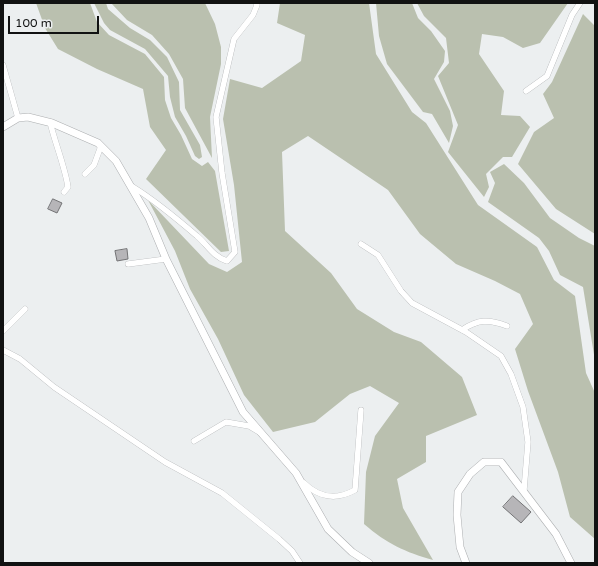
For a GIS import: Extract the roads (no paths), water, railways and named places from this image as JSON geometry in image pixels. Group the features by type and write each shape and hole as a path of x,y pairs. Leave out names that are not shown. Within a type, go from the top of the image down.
{"street":[{"path":"133,187 150,197 198,237 219,259 226,261 235,252 222,173 216,117 234,39 253,14 257,5 256,3"},
{"path":"526,90 547,76 572,15 580,3"},
{"path":"3,65 18,118"},
{"path":"3,127 18,118 28,117 50,122 98,143 116,161 133,187 149,218 166,259 243,412 310,490 336,497 346,495 355,490 361,410"},
{"path":"50,122 57,151 67,178 68,187 64,192"},
{"path":"85,174 94,165 101,146"},
{"path":"361,244 378,255 401,291 412,303 462,330 500,356 511,374 523,407 528,442 524,490"},
{"path":"128,264 166,259"},
{"path":"3,332 25,309"},
{"path":"462,330 468,325 490,320 507,326"},
{"path":"3,350 20,359 54,387 165,462 222,493 280,539 292,551 300,563"},
{"path":"194,441 226,422 249,426 261,433"},
{"path":"466,563 460,547 457,516 458,492 470,474 484,462 501,462 524,490 556,534 571,563"},
{"path":"300,479 328,529 352,552 370,563"}]}
